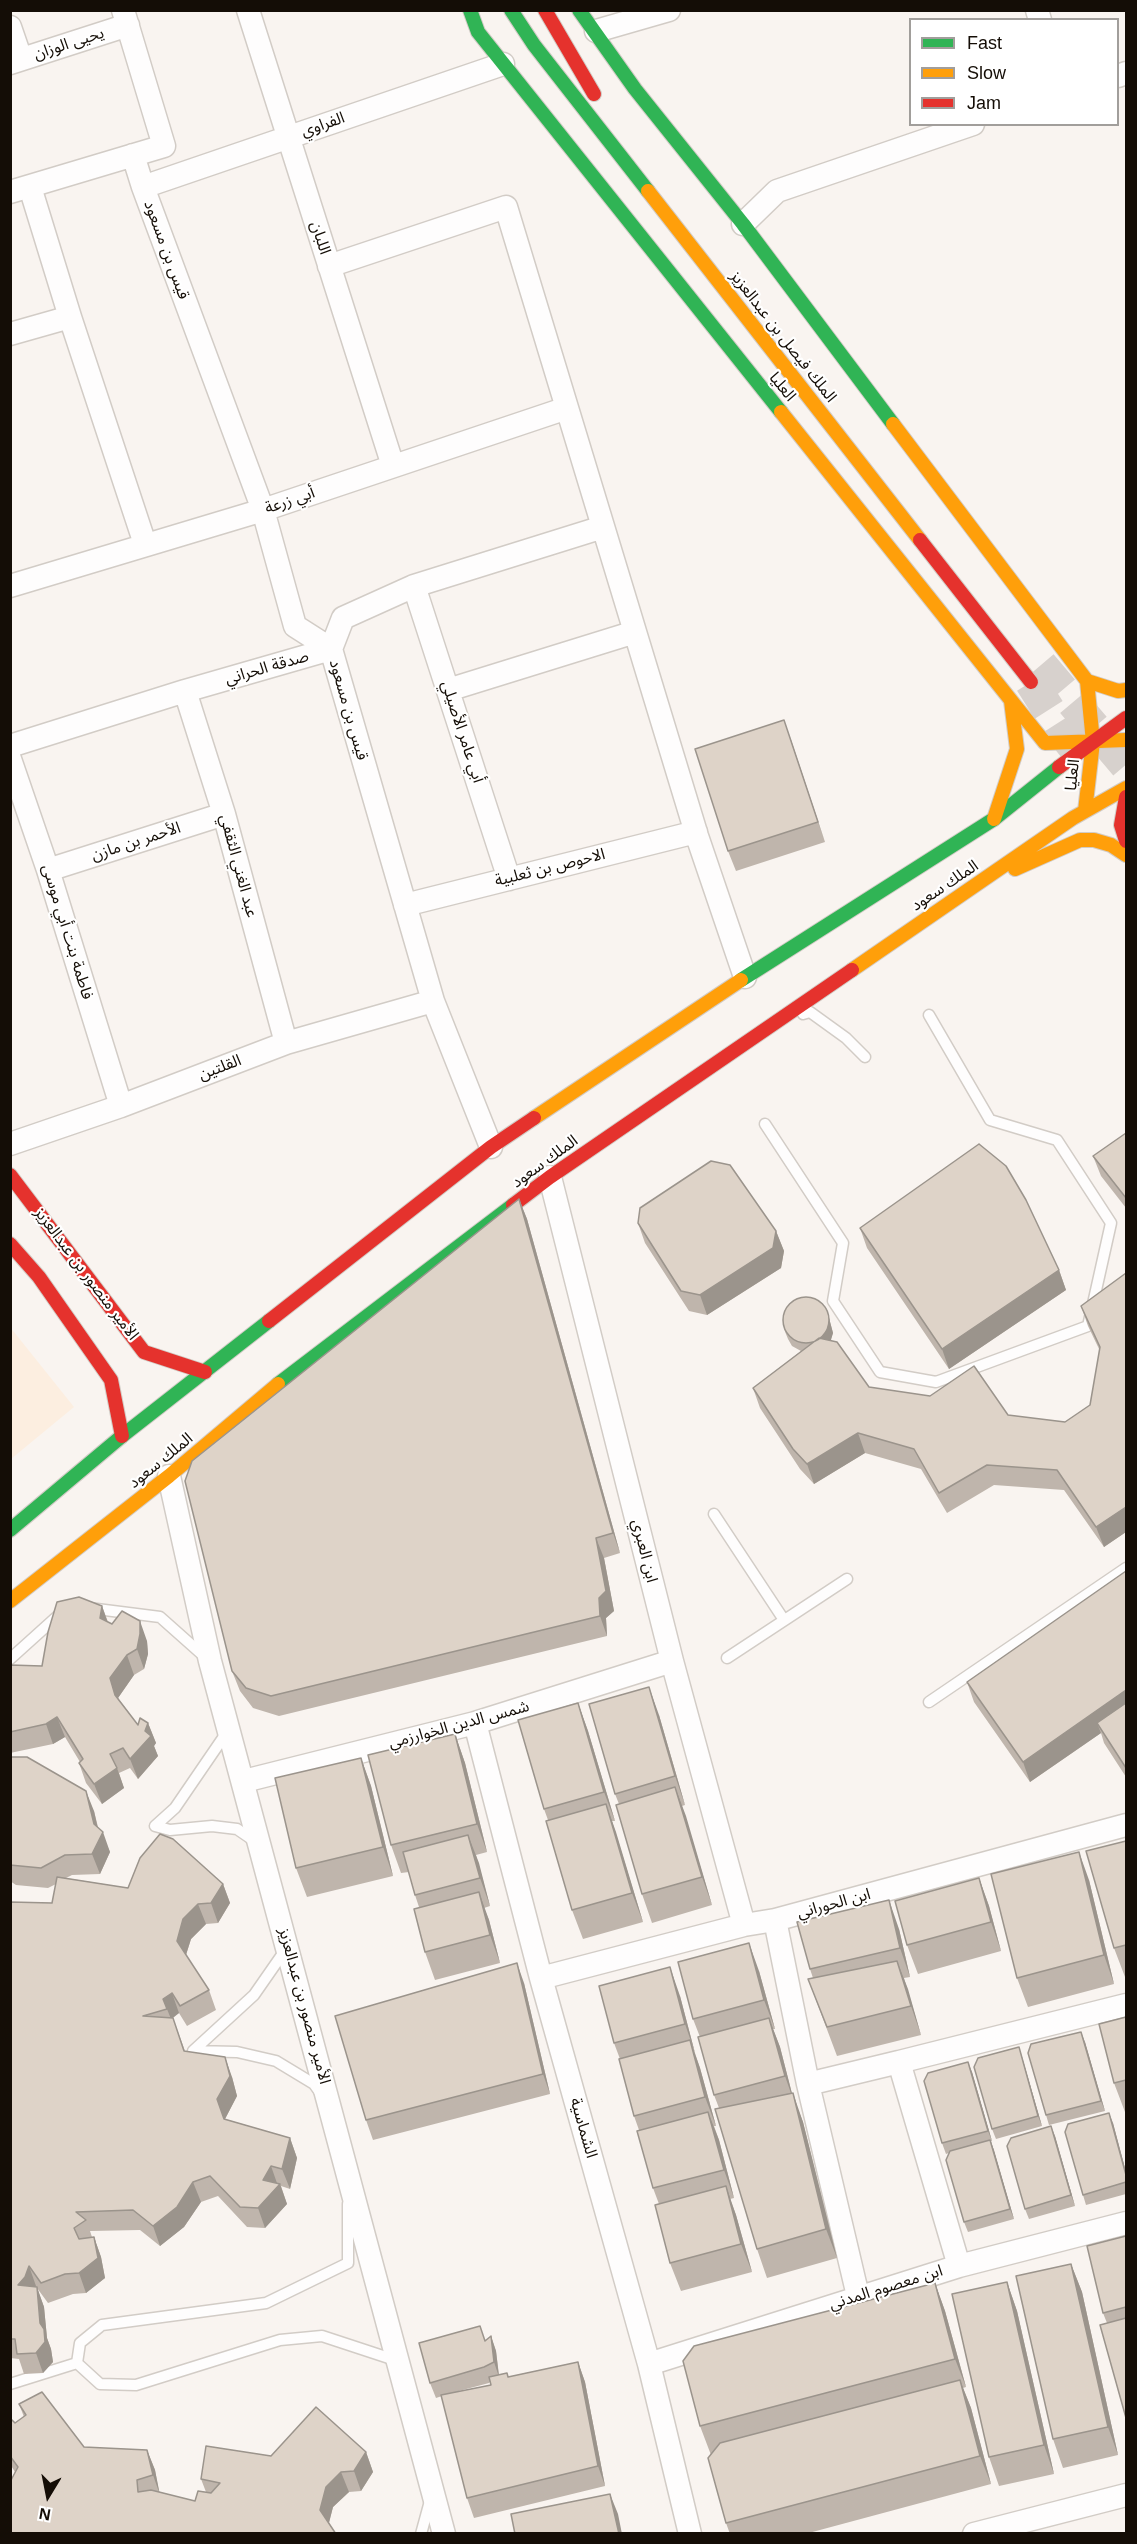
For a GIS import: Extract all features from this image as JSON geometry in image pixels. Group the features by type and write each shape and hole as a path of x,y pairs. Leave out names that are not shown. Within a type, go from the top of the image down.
{"main road":[{"name":"العليا","path":"470,10 478,32 503,64 1045,743 1126,740"},
{"name":"الملك فيصل بن عبدالعزيز","path":"511,10 541,55 1031,682"},
{"path":"545,10 604,109"},
{"path":"579,10 635,89 742,224 1087,681 1118,691 1126,690"},
{"name":"العليا","path":"1085,811 1093,742 1087,681"},
{"path":"994,819 1017,749 1011,701"},
{"name":"الملك سعود","path":"10,1530 122,1436 491,1147 745,976 994,819 1046,776 1126,718"},
{"path":"1046,776 1126,787"},
{"name":"الملك سعود","path":"10,1601 170,1476 279,1383 550,1177 1085,811 1126,787"},
{"path":"1126,797 1121,825 1126,841"},
{"path":"973,887 1080,840 1094,840 1111,845 1126,855"},
{"name":"الأمير منصور بن عبدالعزيز","path":"10,1175 144,1352 205,1372"},
{"path":"10,1244 107,1349"},
{"path":"39,1277 111,1380 122,1436"},
{"path":"92,1282 125,1347"}],"street":[{"name":"اللبان","path":"248,10 393,466"},
{"path":"596,32 669,10"},
{"path":"126,18 164,146 20,190 70,317 145,544"},
{"name":"يحيى الوزان","path":"16,61 126,18"},
{"path":"10,27 16,61"},
{"name":"الفراوي","path":"143,187 503,64"},
{"path":"742,224 777,191 967,126"},
{"name":"قيس بن مسعود","path":"133,155 263,510 295,627 331,649 433,1001 491,1147"},
{"path":"328,266 506,207 696,832 745,976"},
{"path":"10,334 70,317"},
{"name":"أبي زرعة","path":"10,586 263,510 567,408"},
{"name":"صدقة الحراني","path":"10,747 185,691 331,649 343,618 414,586 603,527"},
{"name":"أبي عامر الأصيلي","path":"414,586 509,879"},
{"path":"448,690 635,632"},
{"name":"عبد الغني الثقفي","path":"185,691 224,813 286,1043"},
{"name":"فاطمة بنت أبي موسى","path":"10,759 48,870 121,1106"},
{"name":"الأحمر بن مازن","path":"48,870 224,813"},
{"name":"الاحوص بن ثعلبية","path":"405,905 696,832"},
{"name":"القلتين","path":"10,1144 121,1106 286,1043 433,1001"},
{"name":"ابن العبري","path":"550,1177 672,1661 744,1924"},
{"name":"الأمير منصور بن عبدالعزيز","path":"170,1476 210,1661 444,2534"},
{"name":"شمس الدين الخوارزمي","path":"244,1781 475,1724 672,1661"},
{"name":"الشماسية","path":"475,1724 541,1978 649,2364 690,2534"},
{"name":"ابن الحوراني","path":"541,1978 744,1924 774,1920 1126,1825"},
{"path":"774,1920 808,2084 858,2296"},
{"path":"808,2084 1126,2005"},
{"path":"899,2062 959,2266"},
{"name":"ابن معصوم المدني","path":"649,2364 858,2296 959,2266 1126,2223"},
{"path":"974,2534 1126,2495"}],"lane":[{"path":"775,1023 810,1012 846,1038 865,1057"},
{"path":"765,1124 843,1243 832,1301 880,1372 936,1382 1088,1326 1111,1223 1057,1140 990,1120 929,1015"},
{"path":"714,1514 784,1620"},
{"path":"929,1702 1126,1568"},
{"path":"727,1658 847,1579"},
{"path":"10,1659 75,1607 160,1617 210,1661"},
{"path":"229,1729 175,1808 155,1826 170,1830 212,1826 237,1828 261,1845"},
{"path":"288,1946 254,1995 193,2051 237,2052 276,2061 314,2084 331,2109"},
{"path":"77,2363 80,2343 102,2325 266,2303 348,2262 347,2168"},
{"path":"77,2363 100,2384 136,2385 280,2340 322,2336 398,2361"},
{"path":"10,2384 77,2363"},
{"path":"421,2534 433,2492"}],"shaded area":[{"path":"10,1327 74,1407 11,1459 10,1459"}],"building":[{"path":"784,720 818,822 728,851 695,749"},
{"path":"1126,1133 1126,1198 1093,1156"},
{"path":"979,1144 1006,1166 1026,1200 1059,1270 942,1349 860,1228"},
{"path":"711,1161 730,1165 776,1231 773,1248 700,1295 681,1291 638,1223 640,1208"},
{"path":"519,1199 613,1533 596,1538 606,1591 599,1598 600,1616 271,1696 246,1688 232,1671 185,1481 192,1461"},
{"path":"1126,1273 1126,1507 1096,1527 1057,1470 987,1465 939,1493 914,1449 858,1433 807,1464 793,1449 753,1388 819,1338 837,1342 869,1387 930,1396 974,1366 1008,1415 1065,1422 1090,1405 1100,1347 1081,1306"},
{"path":"806,1297 822,1304 829,1320 822,1336 806,1343 790,1336 783,1320 790,1304"},
{"path":"1126,1571 1126,1690 1023,1762 967,1682"},
{"path":"79,1597 102,1606 100,1618 112,1624 122,1611 140,1621 137,1649 127,1655 110,1678 115,1695 138,1725 140,1718 148,1723 145,1731 151,1736 130,1759 123,1748 110,1754 117,1768 94,1784 79,1763 83,1759 57,1717 46,1724 10,1732 10,1665 42,1666 48,1632 57,1602"},
{"path":"649,1687 675,1776 615,1794 589,1704"},
{"path":"578,1703 604,1792 544,1809 518,1720"},
{"path":"1126,1703 1126,1768 1097,1723"},
{"path":"455,1734 477,1824 391,1845 368,1755"},
{"path":"10,1757 27,1757 86,1791 94,1824 103,1832 92,1854 65,1855 41,1868 10,1865"},
{"path":"361,1758 383,1847 296,1868 275,1778"},
{"path":"675,1787 702,1877 642,1894 616,1805"},
{"path":"606,1804 632,1893 572,1910 546,1821"},
{"path":"160,1834 173,1839 223,1884 211,1903 198,1904 183,1919 177,1941 209,1990 180,2006 172,1993 163,1999 167,2009 143,2016 173,2018 184,2051 225,2057 230,2076 217,2099 224,2119 290,2138 282,2169 271,2166 263,2180 280,2184 258,2208 240,2207 210,2176 193,2182 177,2207 153,2226 133,2210 76,2212 86,2220 74,2228 79,2239 94,2237 98,2258 79,2273 65,2274 41,2283 29,2266 25,2277 18,2285 37,2287 40,2323 44,2329 45,2342 36,2353 17,2354 15,2339 10,2339 10,1902 52,1903 57,1877 128,1888 140,1858"},
{"path":"468,1835 480,1878 415,1895 403,1852"},
{"path":"1126,1841 1126,1945 1114,1948 1086,1851"},
{"path":"1079,1852 1104,1955 1017,1978 991,1874"},
{"path":"979,1878 991,1922 907,1945 895,1901"},
{"path":"479,1892 490,1935 425,1952 414,1909"},
{"path":"889,1900 900,1948 810,1969 797,1922"},
{"path":"749,1943 764,2000 693,2019 678,1962"},
{"path":"897,1961 911,2006 827,2027 808,1979"},
{"path":"517,1963 543,2074 366,2120 335,2016"},
{"path":"670,1967 685,2024 614,2043 599,1986"},
{"path":"1126,2017 1126,2080 1114,2083 1099,2024"},
{"path":"769,2018 785,2076 714,2095 698,2037"},
{"path":"1081,2032 1101,2101 1046,2115 1028,2053 1031,2044"},
{"path":"690,2040 705,2097 634,2116 619,2059"},
{"path":"1019,2047 1038,2116 992,2129 974,2067 978,2058"},
{"path":"968,2062 988,2131 942,2143 924,2081 928,2073"},
{"path":"793,2093 826,2229 757,2249 715,2109"},
{"path":"708,2112 724,2170 653,2188 637,2131"},
{"path":"1109,2113 1126,2182 1083,2195 1065,2132 1068,2124"},
{"path":"1051,2126 1071,2195 1025,2209 1007,2146 1011,2138"},
{"path":"990,2140 1010,2209 964,2222 946,2160 950,2151"},
{"path":"726,2186 741,2244 670,2263 655,2205"},
{"path":"1126,2236 1126,2307 1103,2313 1087,2246"},
{"path":"1071,2264 1108,2427 1053,2439 1016,2276"},
{"path":"1007,2282 1044,2445 989,2457 952,2294"},
{"path":"935,2283 955,2359 700,2426 683,2361 694,2346"},
{"path":"1126,2318 1126,2418 1100,2325"},
{"path":"480,2326 485,2341 491,2336 494,2362 430,2383 419,2343"},
{"path":"578,2362 598,2466 467,2498 441,2395 491,2385 489,2377 507,2373 508,2377"},
{"path":"960,2380 980,2456 726,2523 708,2458 720,2443"},
{"path":"42,2392 84,2447 147,2450 153,2475 137,2480 138,2492 151,2490 195,2501 198,2491 211,2493 220,2483 201,2479 206,2446 271,2456 316,2407 366,2452 354,2471 341,2472 326,2487 320,2510 336,2534 10,2534 10,2482 18,2467 10,2456 10,2418 15,2423 26,2415 19,2404"},
{"path":"610,2494 619,2534 515,2534 511,2514"}],"tunnel":[{"path":"1041,665 1126,765"},
{"path":"1031,682 1064,734 1086,762"}],"traffic: fast":[{"path":"470,10 478,32 781,412"},
{"path":"511,10 534,45 648,191"},
{"path":"579,10 635,89 743,224 893,424"},
{"path":"741,980 994,819 1059,767"},
{"path":"278,1384 513,1205"},
{"path":"10,1530 122,1436 269,1321"}],"traffic: slow":[{"path":"648,191 920,540"},
{"path":"781,412 1045,743 1126,740"},
{"path":"893,424 1087,681 1093,742 1085,811"},
{"path":"1087,681 1118,691 1126,690"},
{"path":"994,819 1017,749 1011,701"},
{"path":"852,970 1073,818 1126,788"},
{"path":"1015,869 1080,840 1094,840 1111,845 1126,855"},
{"path":"534,1118 741,980"},
{"path":"10,1601 169,1476 278,1384"}],"traffic: jam":[{"path":"545,10 594,94"},
{"path":"920,540 1031,682"},
{"path":"1059,767 1126,718"},
{"path":"1126,797 1121,825 1126,841"},
{"path":"513,1205 550,1177 852,970"},
{"path":"269,1321 491,1147 534,1118"},
{"path":"10,1175 144,1352 205,1372"},
{"path":"10,1244 39,1277 111,1380 122,1436"}]}
